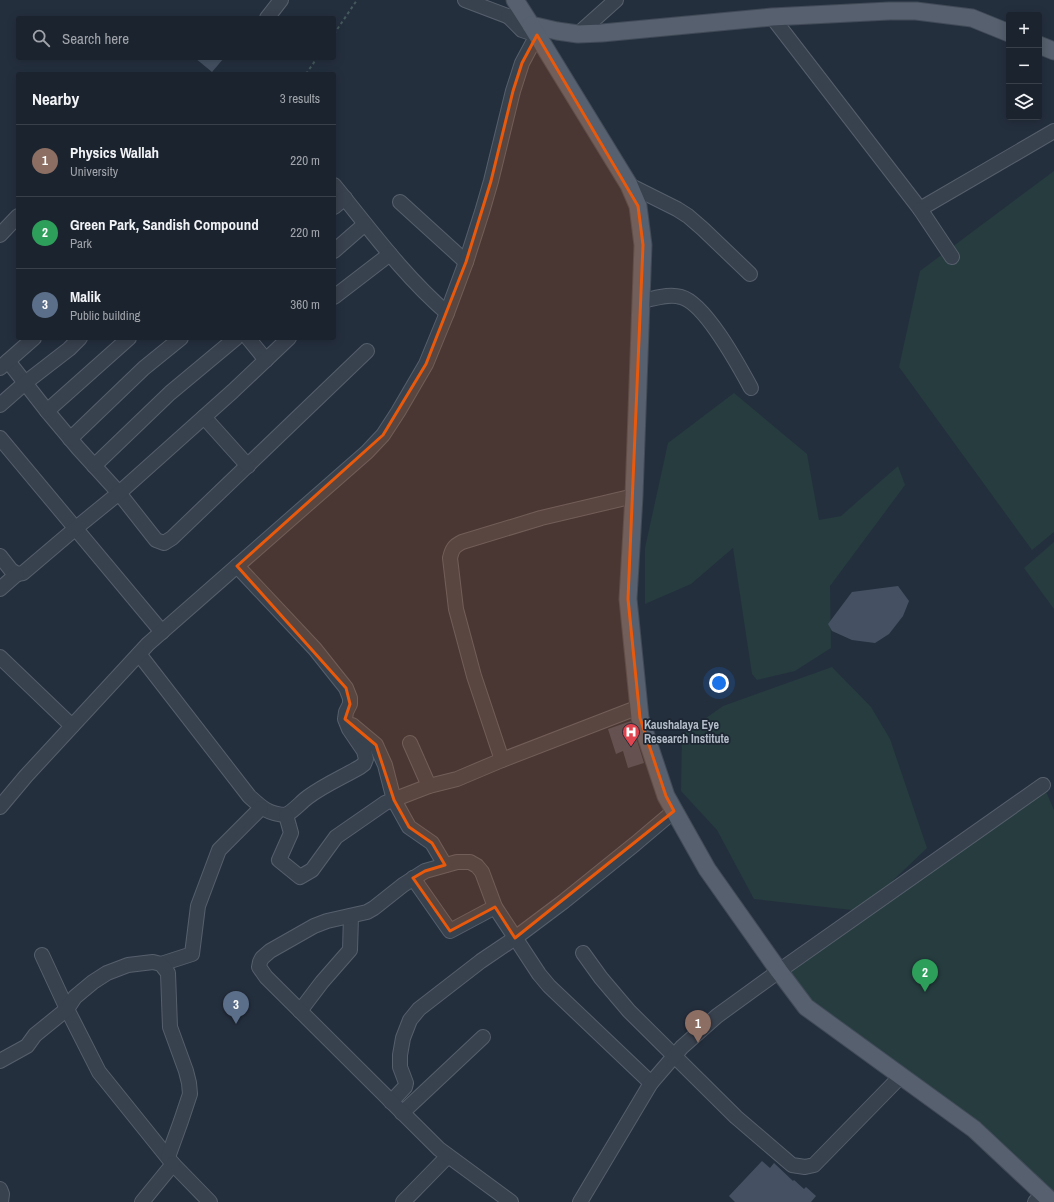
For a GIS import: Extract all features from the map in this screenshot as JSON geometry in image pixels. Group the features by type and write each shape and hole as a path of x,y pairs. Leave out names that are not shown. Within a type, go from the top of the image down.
{"main road":[{"path":"515,0 629,185 638,206 643,245 634,496 628,598 640,718 666,796 707,869 806,1007 974,1129 1044,1199"},
{"path":"534,30 578,34 602,33 772,17 889,11 912,6 972,18 1006,32"},
{"path":"1042,46 1054,51"}],"street":[{"path":"269,16 281,0"},
{"path":"0,807 26,776 139,654 162,632 367,452 383,435 426,364 466,262 491,181 513,91 534,30 522,30 508,16 465,0"},
{"path":"578,34 616,0"},
{"path":"772,17 920,209 952,257"},
{"path":"920,209 1054,130"},
{"path":"629,185 688,216 750,274"},
{"path":"336,192 339,203 366,224 390,254 432,300 447,312"},
{"path":"400,202 466,262"},
{"path":"0,235 16,218"},
{"path":"336,250 366,224"},
{"path":"336,295 390,254"},
{"path":"641,301 669,296 679,296 687,299 700,310 719,335 733,355 751,388"},
{"path":"32,340 4,365 25,384 70,439 119,493 156,540 164,543 172,538 367,351"},
{"path":"0,406 78,340"},
{"path":"47,411 127,340"},
{"path":"70,439 144,368 179,340"},
{"path":"94,466 170,393 234,340"},
{"path":"250,340 266,360"},
{"path":"0,589 17,574 23,572 119,493 287,340"},
{"path":"204,417 248,466"},
{"path":"0,438 162,632"},
{"path":"502,760 474,676 456,609 450,558 452,550 456,545 469,540 541,518 634,496"},
{"path":"0,556 11,570 17,574"},
{"path":"139,654 249,796 261,808 270,813 286,815 294,811 307,798 318,790 364,764 366,759 364,751 349,730 345,719 346,712 350,704 350,698 346,688 315,649 237,566"},
{"path":"0,657 72,726"},
{"path":"286,815 291,833 278,860 300,877 312,870 336,837 385,803 429,786 457,779 639,707"},
{"path":"345,719 376,745 385,766 394,800 409,827 432,843 445,865"},
{"path":"410,743 429,786"},
{"path":"580,1202 651,1083 682,1047 717,1016 779,970 1043,785"},
{"path":"0,1061 27,1046 35,1035 67,1009 75,997 107,973 128,965 153,962 161,964 192,954 198,906 219,850 261,808"},
{"path":"391,1102 405,1088 406,1083 400,1067 400,1055 403,1038 410,1020 419,1009 481,961 569,898 674,811"},
{"path":"511,1202 439,1149 402,1113 266,977 259,967 262,958 270,951 314,926 327,921 367,912 425,870 456,862 470,862 477,866 482,872 495,907 539,974 549,986 651,1083"},
{"path":"413,878 450,931 495,907"},
{"path":"300,1011 322,982 350,950 351,916"},
{"path":"583,953 616,996 674,1056 736,1118 792,1165 805,1167 814,1165 900,1076"},
{"path":"42,955 99,1072 170,1160 210,1202"},
{"path":"142,1202 170,1160 190,1094 186,1071 170,1027 168,973 161,964"},
{"path":"402,1113 483,1037"},
{"path":"403,1202 448,1156"},
{"path":"0,1189 2,1194 1,1202"}],"path":[{"path":"336,31 358,0"},
{"path":"307,72 316,60"}],"highlighted area":[{"path":"537,35 638,206 643,245 628,599 640,718 666,796 674,811 515,938 495,907 450,931 413,878 425,871 445,865 432,843 409,827 394,800 376,745 345,719 350,704 346,688 237,566 383,435 426,364 466,262 491,181 513,91 522,63"}],"green space":[{"path":"1054,171 1054,532 1032,550 899,367 920,271"},
{"path":"734,393 807,454 819,520 841,516 898,466 905,485 830,586 831,648 795,671 757,680 752,674 733,548 691,584 645,604 645,548 668,443"},
{"path":"1054,542 1054,609 1024,568"},
{"path":"832,667 871,707 890,739 927,848 861,911 754,899 717,830 681,791 682,735 723,706"},
{"path":"1044,787 1054,810 1054,1202 806,1007 786,976"}],"building":[{"path":"197,60 222,60 212,72"},
{"path":"898,586 909,601 903,616 889,634 875,643 852,640 832,631 828,624 852,592"},
{"path":"631,721 644,763 628,768 623,751 616,754 608,729"},
{"path":"762,1161 770,1168 774,1163 793,1181 794,1180 804,1189 806,1187 816,1196 811,1202 735,1202 729,1196"}],"place":[{"name":"Kaushalaya Eye Research Institute","path":"631,747"},
{"name":"Green Park, Sandish Compound","path":"925,992"},
{"name":"Malik","path":"236,1024"},
{"name":"Physics Wallah","path":"698,1043"}]}
